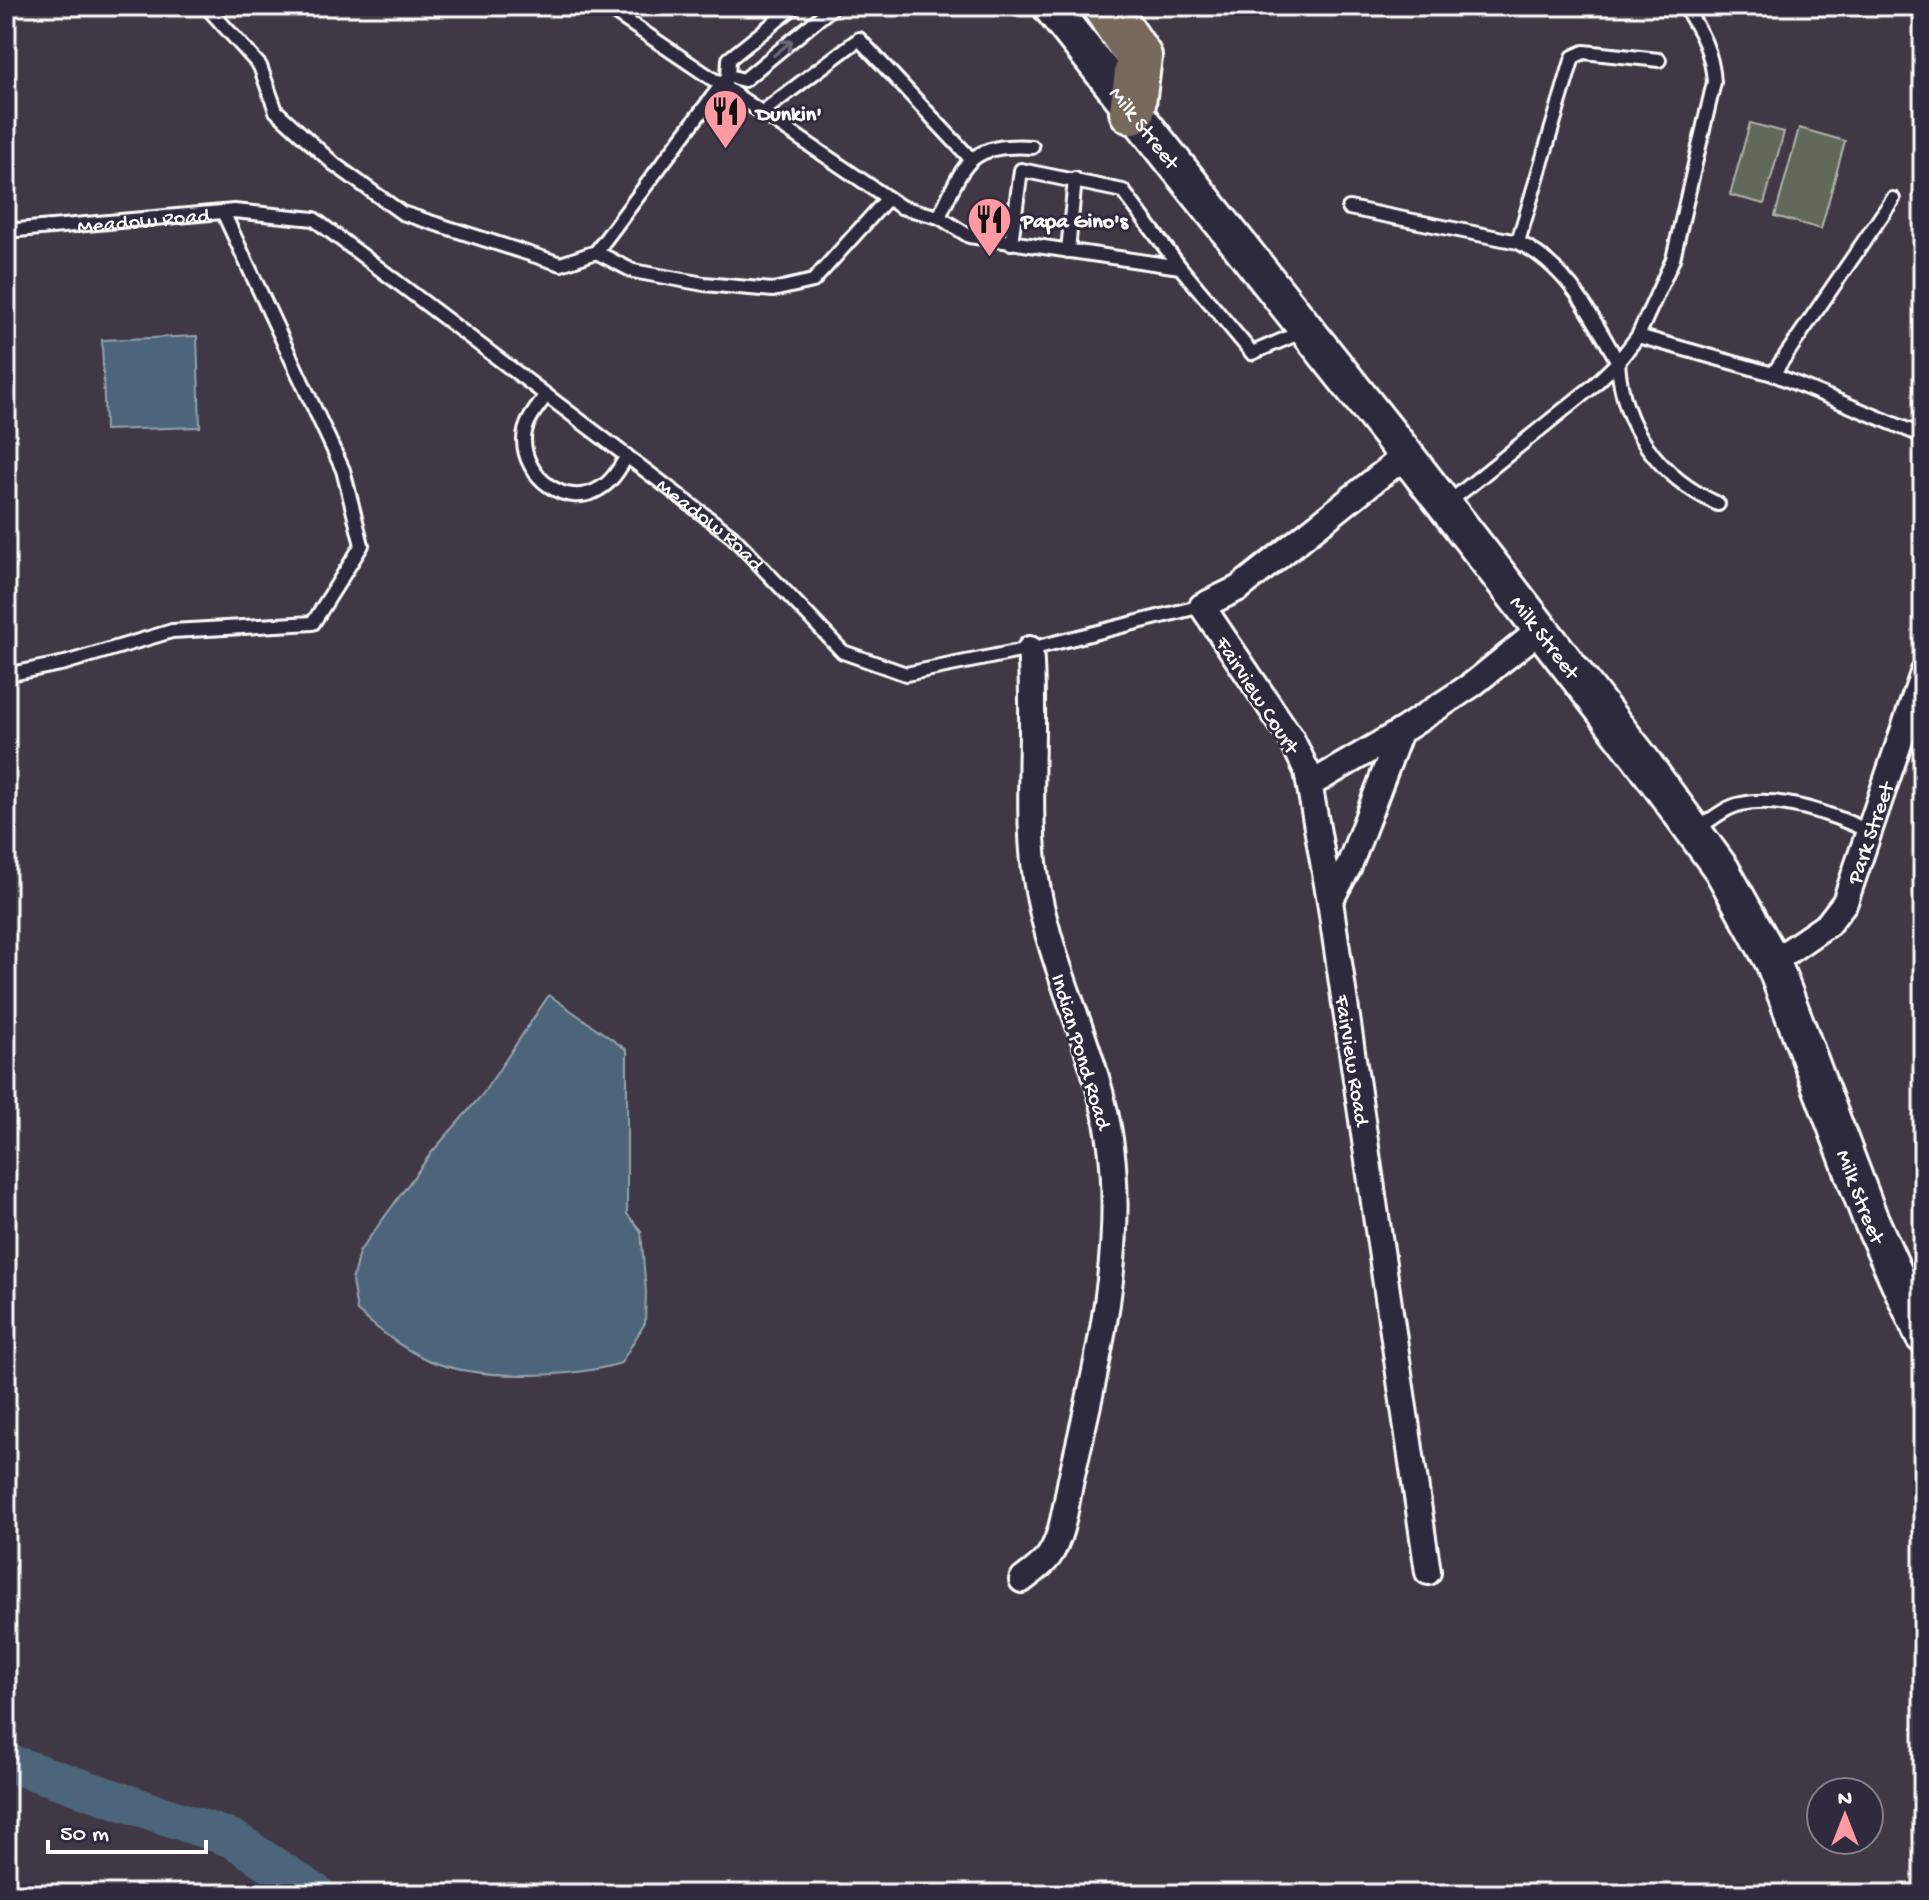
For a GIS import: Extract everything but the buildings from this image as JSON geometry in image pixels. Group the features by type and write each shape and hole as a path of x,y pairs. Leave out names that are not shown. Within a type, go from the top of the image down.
{"highway":[{"path":"1105,6 1139,57 1132,111"}],"main road":[{"name":"Milk Street","path":"1050,6 1541,629 1695,831 1747,910 1773,962 1870,1218 1923,1336"}],"street":[{"name":"Meadow Road","path":"1202,606 1239,588 1406,455"},
{"name":"Fairview Court","path":"1202,606 1291,738 1311,784 1330,901"},
{"path":"1311,784 1400,732 1473,684 1541,629"},
{"name":"Indian Pond Road","path":"1022,1580 1048,1557 1058,1537 1087,1411 1108,1286 1114,1188 1111,1145 1101,1102 1051,950 1037,889 1032,843 1034,700 1030,649"},
{"name":"Park Street","path":"1773,962 1828,924 1845,902 1923,673"},
{"path":"1330,901 1349,866 1400,732"},
{"name":"Fairview Road","path":"1330,901 1428,1572"}],"lane":[{"path":"206,6 260,66 276,111 334,164 402,213 561,264 596,252 724,81 729,59 795,6"},
{"path":"605,6 724,81 761,113 901,207 939,217 969,236 1180,267"},
{"path":"724,81 744,80 834,6"},
{"path":"1446,506 1592,387 1618,362 1638,336 1673,259 1714,82 1713,59 1700,30 1684,6"},
{"path":"761,113 859,39 971,159"},
{"path":"1518,242 1573,57 1584,52 1659,60"},
{"path":"939,217 965,163 1003,146 1032,147"},
{"path":"1011,243 1021,170 1123,191 1180,267 1252,353 1307,329"},
{"path":"1068,251 1075,179"},
{"path":"596,252 633,271 704,284 773,290 813,281 888,198"},
{"path":"1773,374 1893,199"},
{"path":"1349,208 1518,242 1548,261 1578,292 1618,362 1619,388 1626,406 1657,461 1671,478 1718,504"},
{"path":"6,675 65,663 172,631 313,623 362,545 343,470 223,212"},
{"name":"Meadow Road","path":"6,231 223,212 314,219 732,536 843,652 906,674 1030,649 1202,606"},
{"path":"1638,336 1773,374 1923,436"},
{"path":"546,396 531,416 524,439 528,461 545,484 570,497 597,491 612,479 627,456"},
{"path":"1695,831 1739,804 1756,802 1838,818 1870,832"}],"green space":[{"path":"1750,123 1784,132 1764,204 1730,195"},
{"path":"1799,128 1845,141 1821,229 1775,216"}],"water":[{"path":"197,336 200,427 105,430 102,340"},
{"path":"549,995 627,1050 627,1214 641,1231 645,1323 621,1363 601,1368 524,1375 448,1367 409,1350 357,1311 352,1281 359,1252 432,1152 482,1095"}],"waterway":[{"path":"6,1762 233,1839 317,1894"}],"place":[{"name":"Dunkin'","path":"725,151"},
{"name":"Papa Gino's","path":"990,258"}]}
